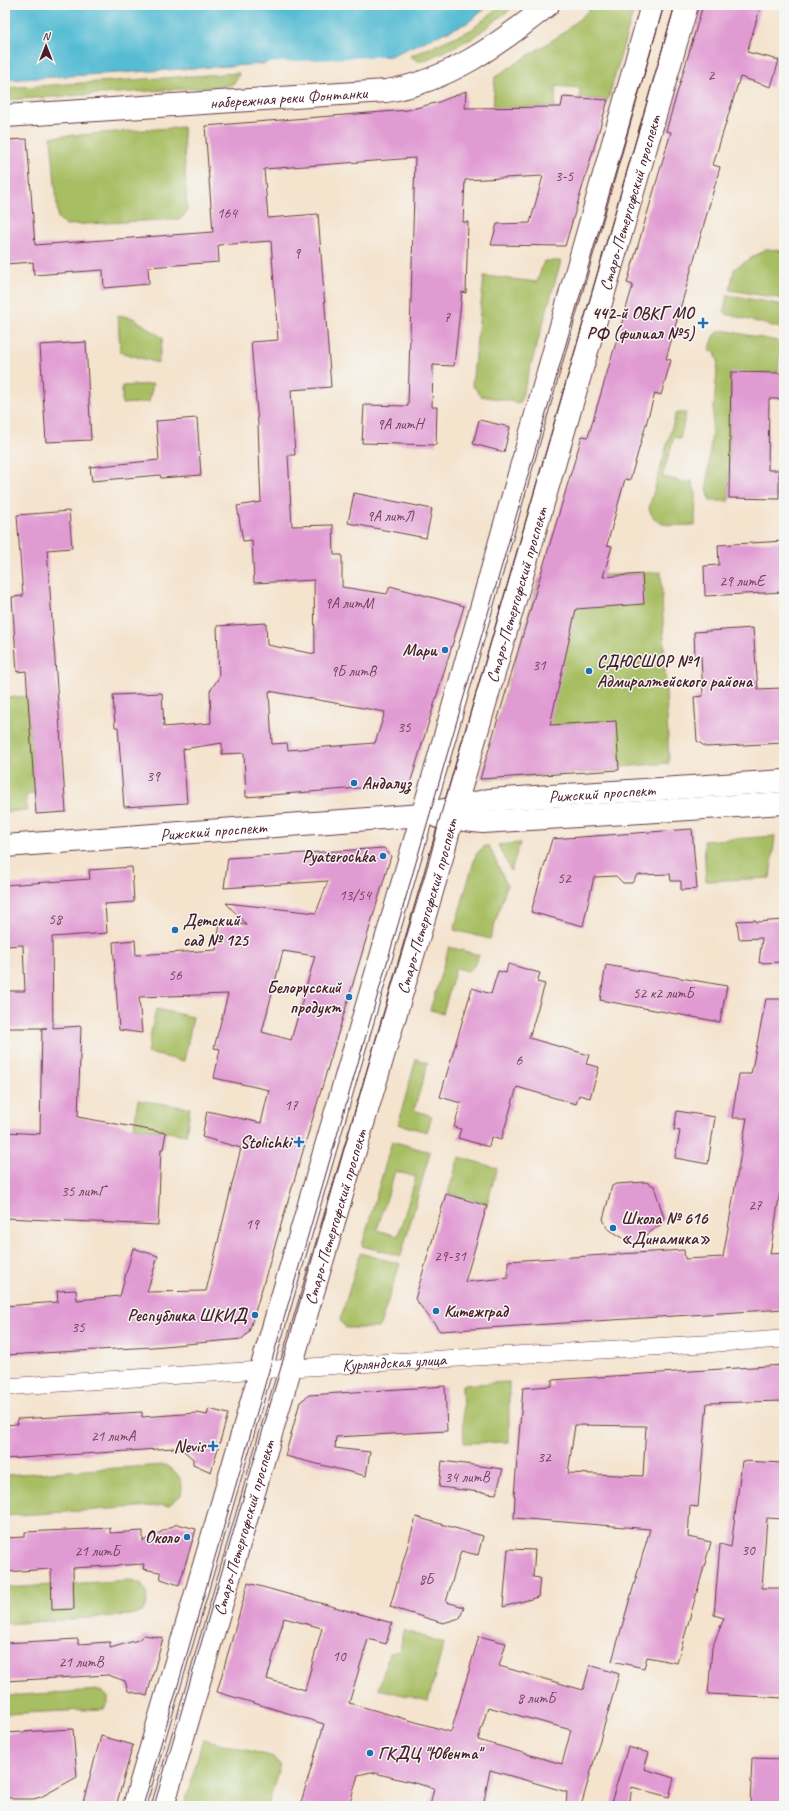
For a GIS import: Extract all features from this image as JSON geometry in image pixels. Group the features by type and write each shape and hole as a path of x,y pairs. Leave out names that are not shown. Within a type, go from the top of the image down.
{"main road":[{"name":"набережная реки Фонтанки","path":"5,116 386,92 405,88 431,79 472,59 519,28 548,5"},
{"name":"Старо-Петергофский проспект","path":"134,1806 422,815 652,5"},
{"name":"Старо-Петергофский проспект","path":"163,1806 439,868 453,813 687,5"},
{"name":"Рижский проспект","path":"5,846 453,813 489,800 784,781"},
{"name":"Рижский проспект","path":"453,813 483,822 784,802"}],"street":[{"name":"Курляндская улица","path":"5,1387 261,1369 784,1339"}],"green space":[{"path":"502,5 516,5 471,39 423,61 418,61 410,56 471,30"},
{"path":"595,5 635,5 608,100 580,98 580,88 556,86 555,107 493,108 495,77 562,34"},
{"path":"239,73 235,81 228,86 5,100 5,88"},
{"path":"183,127 187,211 181,219 66,225 58,218 51,137"},
{"path":"766,249 784,251 784,299 730,290 734,269"},
{"path":"544,261 561,261 520,403 481,396 472,385 484,276 537,282"},
{"path":"727,295 784,305 784,329 726,314 724,311"},
{"path":"118,315 133,318 163,338 158,363 120,352"},
{"path":"723,330 777,341 780,345 778,373 731,373 729,501 710,501 707,487 718,359 716,358 716,352 709,351 715,334"},
{"path":"153,384 149,402 122,404 122,386"},
{"path":"676,413 686,413 680,439 674,437 662,477 690,483 691,480 696,494 695,525 668,525 661,523 652,515 649,508"},
{"name":"СДЮСШОР №1 Адмиралтейского района","path":"661,572 669,763 619,767 619,770 486,779 482,774 539,579"},
{"path":"28,696 35,794 26,795 27,810 5,812 5,698"},
{"path":"775,836 770,878 706,881 704,841"},
{"path":"520,843 511,871 498,845"},
{"path":"485,846 489,846 507,885 490,939 454,930 476,854"},
{"path":"449,947 479,955 474,966 468,971 456,968 443,1013 430,1010"},
{"path":"156,1009 193,1017 184,1061 147,1053"},
{"path":"416,1059 428,1063 414,1110 432,1116 427,1132 398,1124"},
{"path":"138,1100 190,1108 186,1135 134,1127"},
{"path":"392,1141 430,1152 401,1256 362,1246","holes":["395,1171 416,1177 398,1236 377,1230"]},
{"path":"459,1157 497,1168 487,1204 448,1193"},
{"path":"360,1253 400,1264 379,1328 346,1328 340,1321"},
{"path":"509,1382 509,1442 464,1443 462,1385"},
{"path":"165,1465 177,1474 182,1484 181,1495 169,1505 5,1516 5,1475"},
{"path":"130,1580 141,1583 145,1591 147,1601 142,1612 130,1615 5,1624 5,1588"},
{"path":"403,1630 444,1643 428,1701 379,1689 389,1653 400,1651"},
{"path":"100,1690 108,1697 108,1704 104,1709 5,1714 5,1696"},
{"path":"203,1739 270,1756 280,1764 268,1806 184,1806"}],"water":[{"path":"5,5 490,5 467,23 390,56 5,80"}],"pier":[{"path":"383,56 383,58 266,65 266,63"}],"building":[{"path":"703,5 761,5 747,52 779,60 771,87 740,77 713,165 720,167 666,359 671,360 661,395 655,393 630,480 625,479 607,545 612,546 603,577 642,574 644,604 576,609 550,725 616,721 619,770 480,779 582,436 588,437 633,285 627,283 671,132 666,131"},
{"path":"466,91 465,108 561,107 563,97 608,100 565,246 491,245 497,224 530,223 543,176 465,180 463,222 468,222 466,293 462,292 454,366 433,365 432,407 437,407 436,445 362,443 364,405 408,406 415,158 264,169 268,218 318,214 331,387 291,390 295,455 288,455 292,526 333,525 334,555 342,555 342,587 387,594 390,586 464,606 410,784 246,797 244,753 222,754 222,743 183,749 187,803 124,807 118,727 115,727 113,695 162,693 164,727 211,723 210,691 219,677 217,626 266,623 267,645 315,654 314,580 254,583 252,540 243,541 237,506 261,502 258,424 251,342 278,340 271,241 218,245 219,262 148,267 149,284 104,288 103,270 34,275 33,262 6,264 5,140 27,139 35,245 213,232 205,126 408,110 439,102","holes":["269,691 385,712 375,743 288,750 287,743 272,744"]},
{"path":"86,342 91,440 46,442 40,345"},
{"path":"731,372 782,373 781,399 769,399 768,470 779,470 779,499 729,498"},
{"path":"197,418 201,475 161,478 160,475 92,481 90,467 159,460 156,421"},
{"path":"479,420 510,427 504,452 473,444"},
{"path":"354,493 432,509 426,538 348,523"},
{"path":"69,511 72,548 47,550 66,812 36,814 26,671 17,672 12,597 23,596 17,515"},
{"path":"784,541 784,592 705,596 704,566 719,565 718,545"},
{"path":"753,628 758,689 783,688 784,743 706,747 697,741 694,697 703,696 701,656 695,656 694,632"},
{"path":"692,829 697,889 681,890 681,881 671,881 670,874 637,875 632,883 623,883 616,876 594,877 583,926 531,912 552,839"},
{"path":"384,848 391,856 249,1332 242,1339 153,1347 5,1355 5,1306 58,1302 57,1291 76,1290 77,1300 120,1296 133,1248 158,1256 147,1292 206,1291 241,1148 202,1137 207,1111 261,1123 269,1090 214,1078 220,1049 214,1048 228,994 139,997 142,1033 119,1030 113,942 135,940 136,955 216,950 220,923 247,925 226,903 316,913 328,881 224,888 228,858","holes":["283,951 315,956 291,1040 262,1032"]},
{"path":"132,867 134,902 105,904 107,933 52,937 53,1028 81,1026 78,1117 166,1133 163,1149 161,1149 158,1225 5,1218 8,1151 5,1151 5,1132 40,1134 42,1028 5,1028 5,991 25,991 23,945 5,946 5,885 90,879 89,870"},
{"path":"756,920 756,922 784,920 784,962 759,963 762,938 739,939 737,921"},
{"path":"508,964 540,973 537,982 545,984 529,1038 589,1055 586,1064 599,1067 590,1098 579,1095 576,1104 517,1087 501,1140 491,1137 489,1147 458,1138 461,1129 454,1127 461,1103 440,1097 472,988 491,994 498,971 506,973"},
{"path":"606,965 727,986 720,1022 600,1000"},
{"path":"766,999 784,999 784,1167 770,1254 784,1253 784,1309 440,1331 415,1299 446,1194 487,1206 465,1282 508,1278 508,1261 684,1250 685,1259 723,1257 747,1118 732,1118 739,1074 751,1074"},
{"path":"677,1111 715,1117 708,1164 675,1158 680,1131 674,1130"},
{"path":"646,1182 654,1186 664,1218 662,1223 634,1245 607,1228 603,1219 612,1186 616,1184"},
{"path":"784,1365 784,1401 707,1403 698,1507 690,1506 688,1537 711,1542 677,1663 647,1657 644,1668 612,1661 650,1529 514,1518 514,1496 523,1388 552,1386 552,1380","holes":["575,1425 646,1426 643,1476 568,1473"]},
{"path":"445,1386 447,1431 336,1437 335,1448 370,1452 366,1476 285,1456 300,1402 309,1395"},
{"path":"209,1409 228,1414 211,1472 193,1464 193,1459 184,1451 174,1448 5,1459 5,1425 18,1424 17,1419 142,1412 142,1417 197,1413 207,1415"},
{"path":"442,1461 503,1469 496,1494 439,1487"},
{"path":"742,1461 784,1463 784,1519 767,1518 762,1588 784,1588 784,1698 708,1694 712,1648 724,1618 714,1615 720,1544 731,1547"},
{"path":"416,1517 483,1536 478,1555 461,1551 446,1602 464,1607 460,1618 443,1623 390,1607"},
{"path":"177,1524 196,1529 179,1585 161,1579 160,1572 143,1569 144,1564 73,1568 74,1609 52,1610 51,1569 5,1572 5,1538 25,1537 25,1532 110,1528 110,1533 143,1531 143,1541"},
{"path":"508,1549 535,1550 533,1577 540,1578 538,1597 503,1607"},
{"path":"248,1583 392,1623 386,1644 368,1639 349,1703 451,1732 479,1636 506,1643 499,1666 583,1690 590,1665 619,1674 581,1806 566,1806 567,1792 490,1770 483,1806 430,1806 434,1788 371,1772 358,1775 349,1806 300,1806 324,1724 217,1692","holes":["284,1618 322,1628 305,1690 267,1679","488,1707 571,1730 562,1764 478,1740"]},
{"path":"144,1635 163,1638 147,1696 128,1691 125,1681 108,1675 5,1681 5,1643 78,1639 78,1644 110,1642 110,1648 138,1640"},
{"path":"73,1729 77,1777 41,1797 33,1799 13,1799 5,1796 5,1733"},
{"path":"101,1736 133,1745 116,1806 82,1806"},
{"path":"628,1747 649,1753 644,1769 674,1778 669,1797 632,1787 629,1806 610,1806"},
{"path":"752,1758 784,1759 784,1806 750,1806"}],"tram line":[{"path":"143,1806 664,5"},
{"path":"154,1806 675,5"}],"place":[{"name":"442-й ОВКГ МО РФ (филиал №5)","path":"703,323"},
{"name":"Мари","path":"445,650"},
{"name":"СДЮСШОР №1 Адмиралтейского района","path":"589,671"},
{"name":"Андалуз","path":"354,783"},
{"name":"Pyaterochka","path":"383,856"},
{"name":"Детский сад № 125","path":"175,930"},
{"name":"Белорусский продукт","path":"349,997"},
{"name":"Stolichki","path":"299,1142"},
{"name":"Школа № 616 «Динамика»","path":"613,1228"},
{"name":"Китежград","path":"436,1311"},
{"name":"Республика ШКИД","path":"255,1315"},
{"name":"Nevis","path":"213,1446"},
{"name":"Около","path":"187,1537"},
{"name":"ГКДЦ \"Ювента\"","path":"370,1753"}]}
